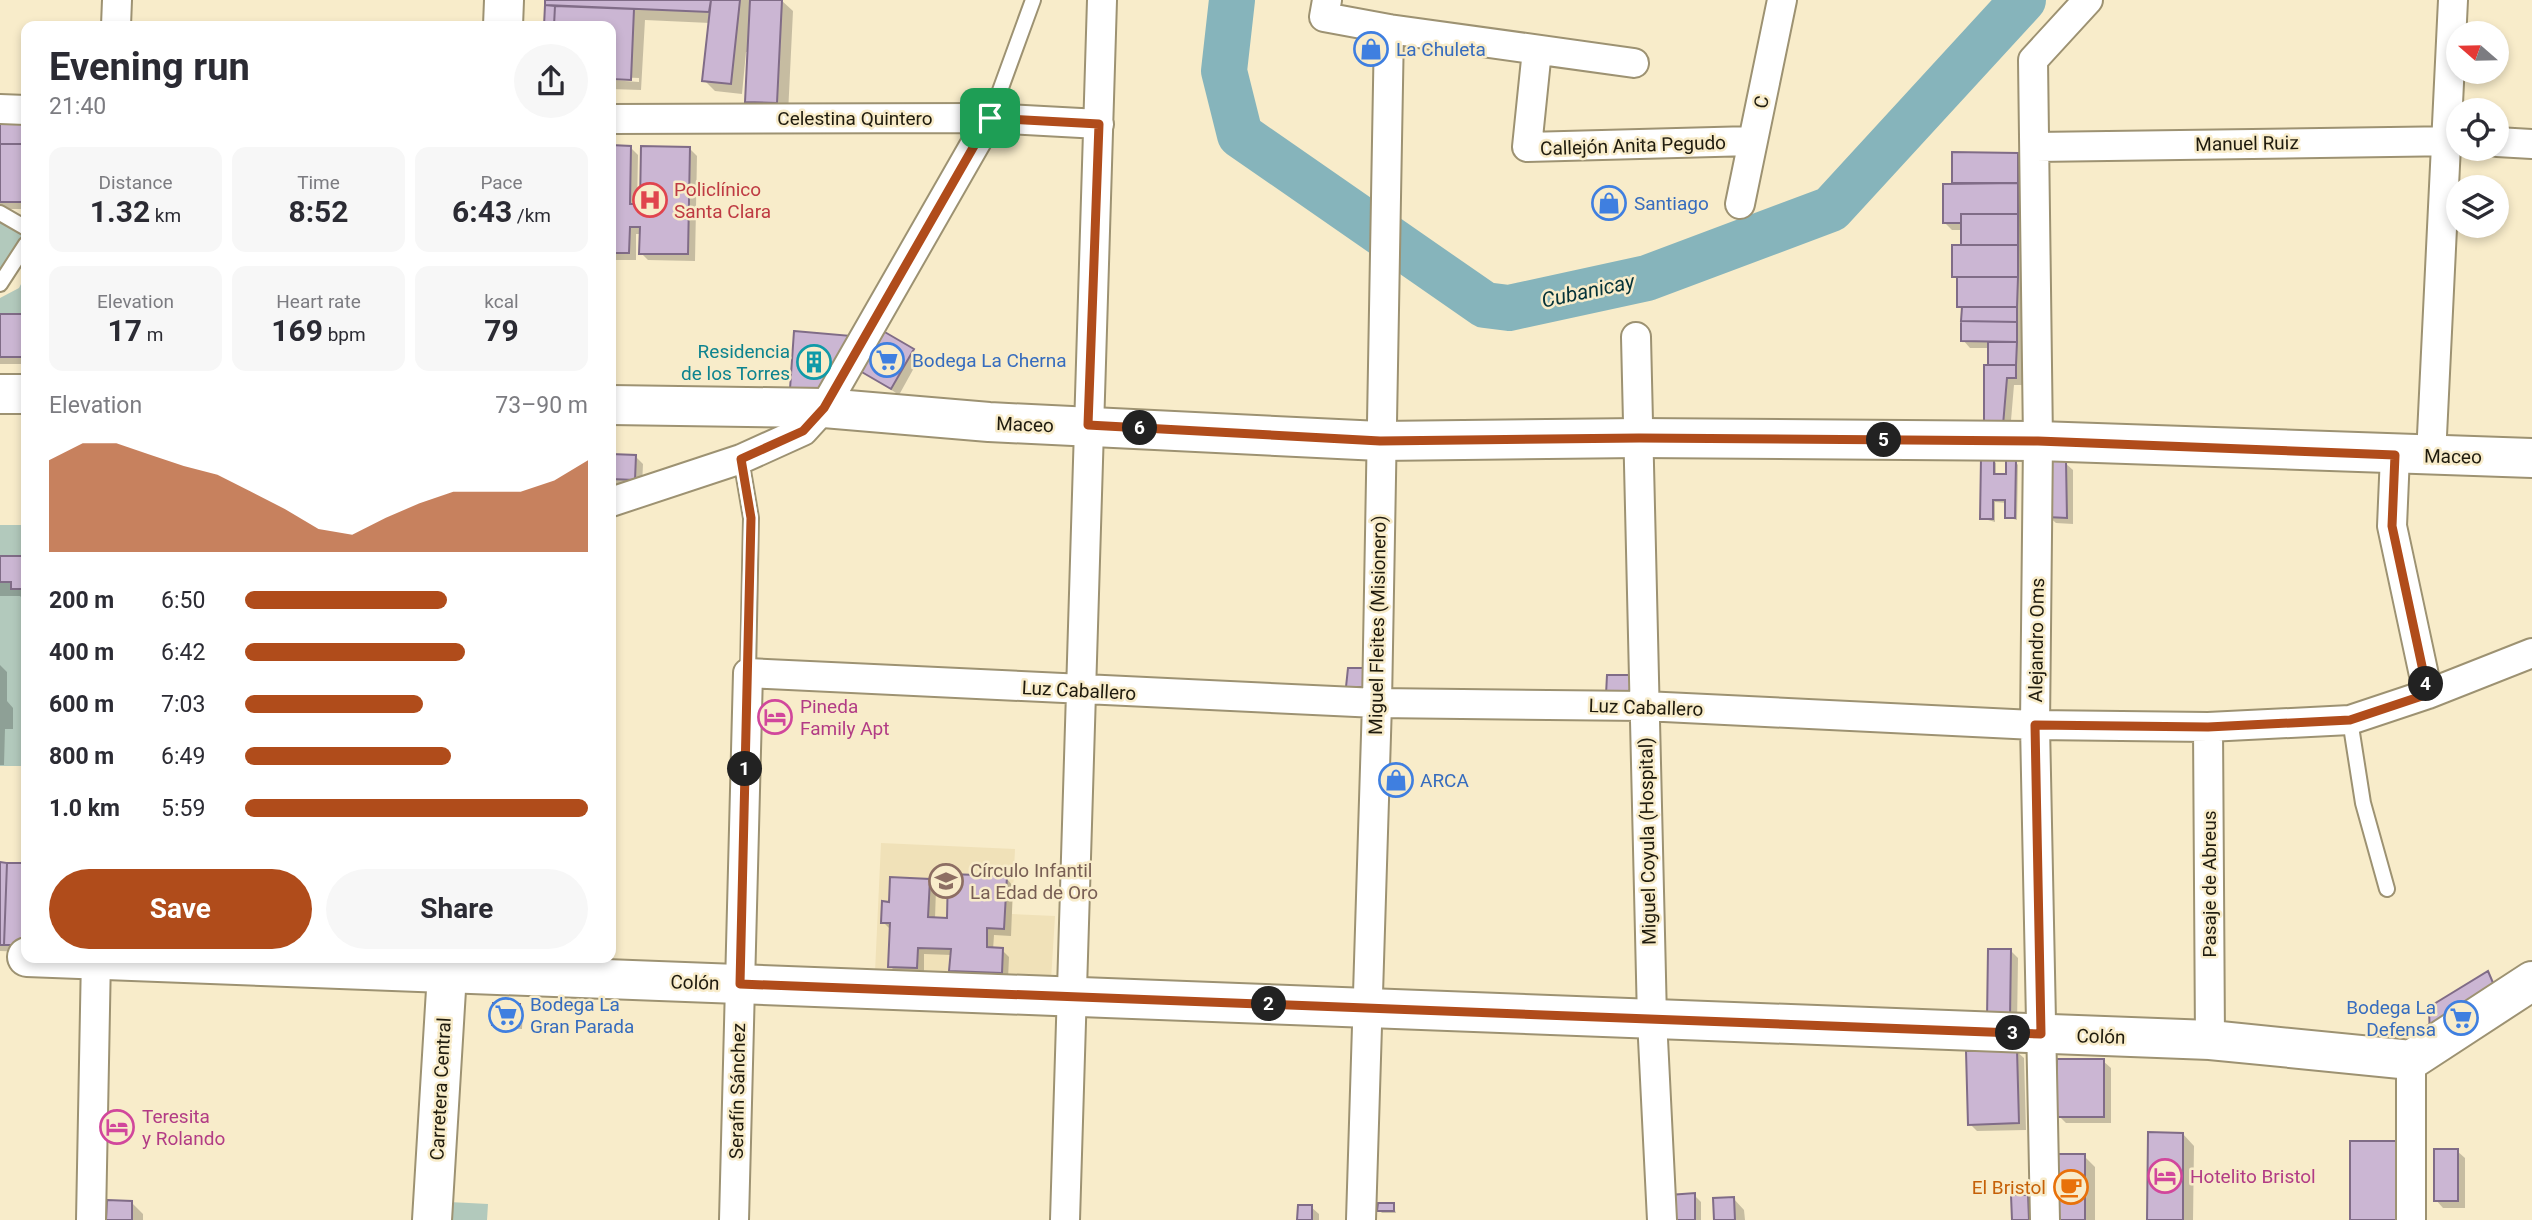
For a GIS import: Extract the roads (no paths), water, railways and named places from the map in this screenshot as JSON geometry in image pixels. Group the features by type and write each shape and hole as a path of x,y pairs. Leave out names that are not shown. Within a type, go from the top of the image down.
{"main road":[{"path":"503,21 504,0"},
{"path":"0,394 21,394"},
{"name":"Maceo","path":"616,405 824,408 989,422 1380,441 1639,438 2038,441 2532,458"},
{"name":"Colón","path":"0,956 21,957"},
{"name":"Colón","path":"331,963 448,965 740,984 2210,1040 2411,1060"},
{"name":"Carretera Central","path":"432,1220 448,965"},
{"path":"2411,1060 2532,981"}],"street":[{"path":"116,21 117,0"},
{"path":"1065,1220 1102,0"},
{"name":"C","path":"1740,204 1782,0"},
{"name":"Alejandro Oms","path":"2045,1220 2035,725 2038,441 2033,60 2088,0"},
{"path":"2453,0 2453,98"},
{"path":"1325,8 1389,29 1634,63"},
{"name":"Miguel Fleites (Misionero)","path":"1361,1220 1377,703 1389,29"},
{"name":"Callejón Anita Pegudo","path":"1537,50 1527,148 1752,141"},
{"path":"0,109 21,110"},
{"path":"616,500 741,459 803,431 824,408 990,118"},
{"name":"Celestina Quintero","path":"616,119 990,118 1099,124"},
{"name":"Manuel Ruiz","path":"2036,147 2446,140"},
{"path":"2509,143 2532,144"},
{"path":"2428,694 2392,526 2413,456 2450,161"},
{"name":"Miguel Coyula (Hospital)","path":"1636,337 1652,1019 1662,1220"},
{"name":"Luz Caballero","path":"748,673 1377,703 1644,706 2035,725 2208,727 2350,720 2428,694 2532,653"},
{"name":"Serafín Sánchez","path":"734,1220 748,673"},
{"name":"Pasaje de Abreus","path":"2208,727 2210,1040"},
{"path":"91,1220 96,963"},
{"path":"2411,1060 2411,1220"}],"lane":[{"path":"990,118 1033,0"},
{"path":"0,213 21,225"},
{"path":"0,284 21,252"},
{"name":"Serafín Sánchez","path":"741,459 751,518 748,673"},
{"path":"2350,720 2362,803 2387,889"}],"waterway":[{"name":"Cubanicay","path":"1232,0 1224,71 1240,135 1485,305 1509,308 1647,278 1831,209 2023,0"}],"place":[{"name":"La Chuleta","path":"1371,49"},
{"name":"Policlínico Santa Clara","path":"650,200"},
{"name":"Santiago","path":"1609,203"},
{"name":"Bodega La Cherna","path":"887,360"},
{"name":"Residencia de los Torres","path":"814,362"},
{"name":"Pineda Family Apt","path":"775,717"},
{"name":"ARCA","path":"1396,780"},
{"name":"Círculo Infantil La Edad de Oro","path":"946,881"},
{"name":"Bodega La Gran Parada","path":"506,1015"},
{"name":"Bodega La Defensa","path":"2461,1018"},
{"name":"Teresita y Rolando","path":"117,1127"},
{"name":"Hotelito Bristol","path":"2165,1176"},
{"name":"El Bristol","path":"2071,1187"}]}
